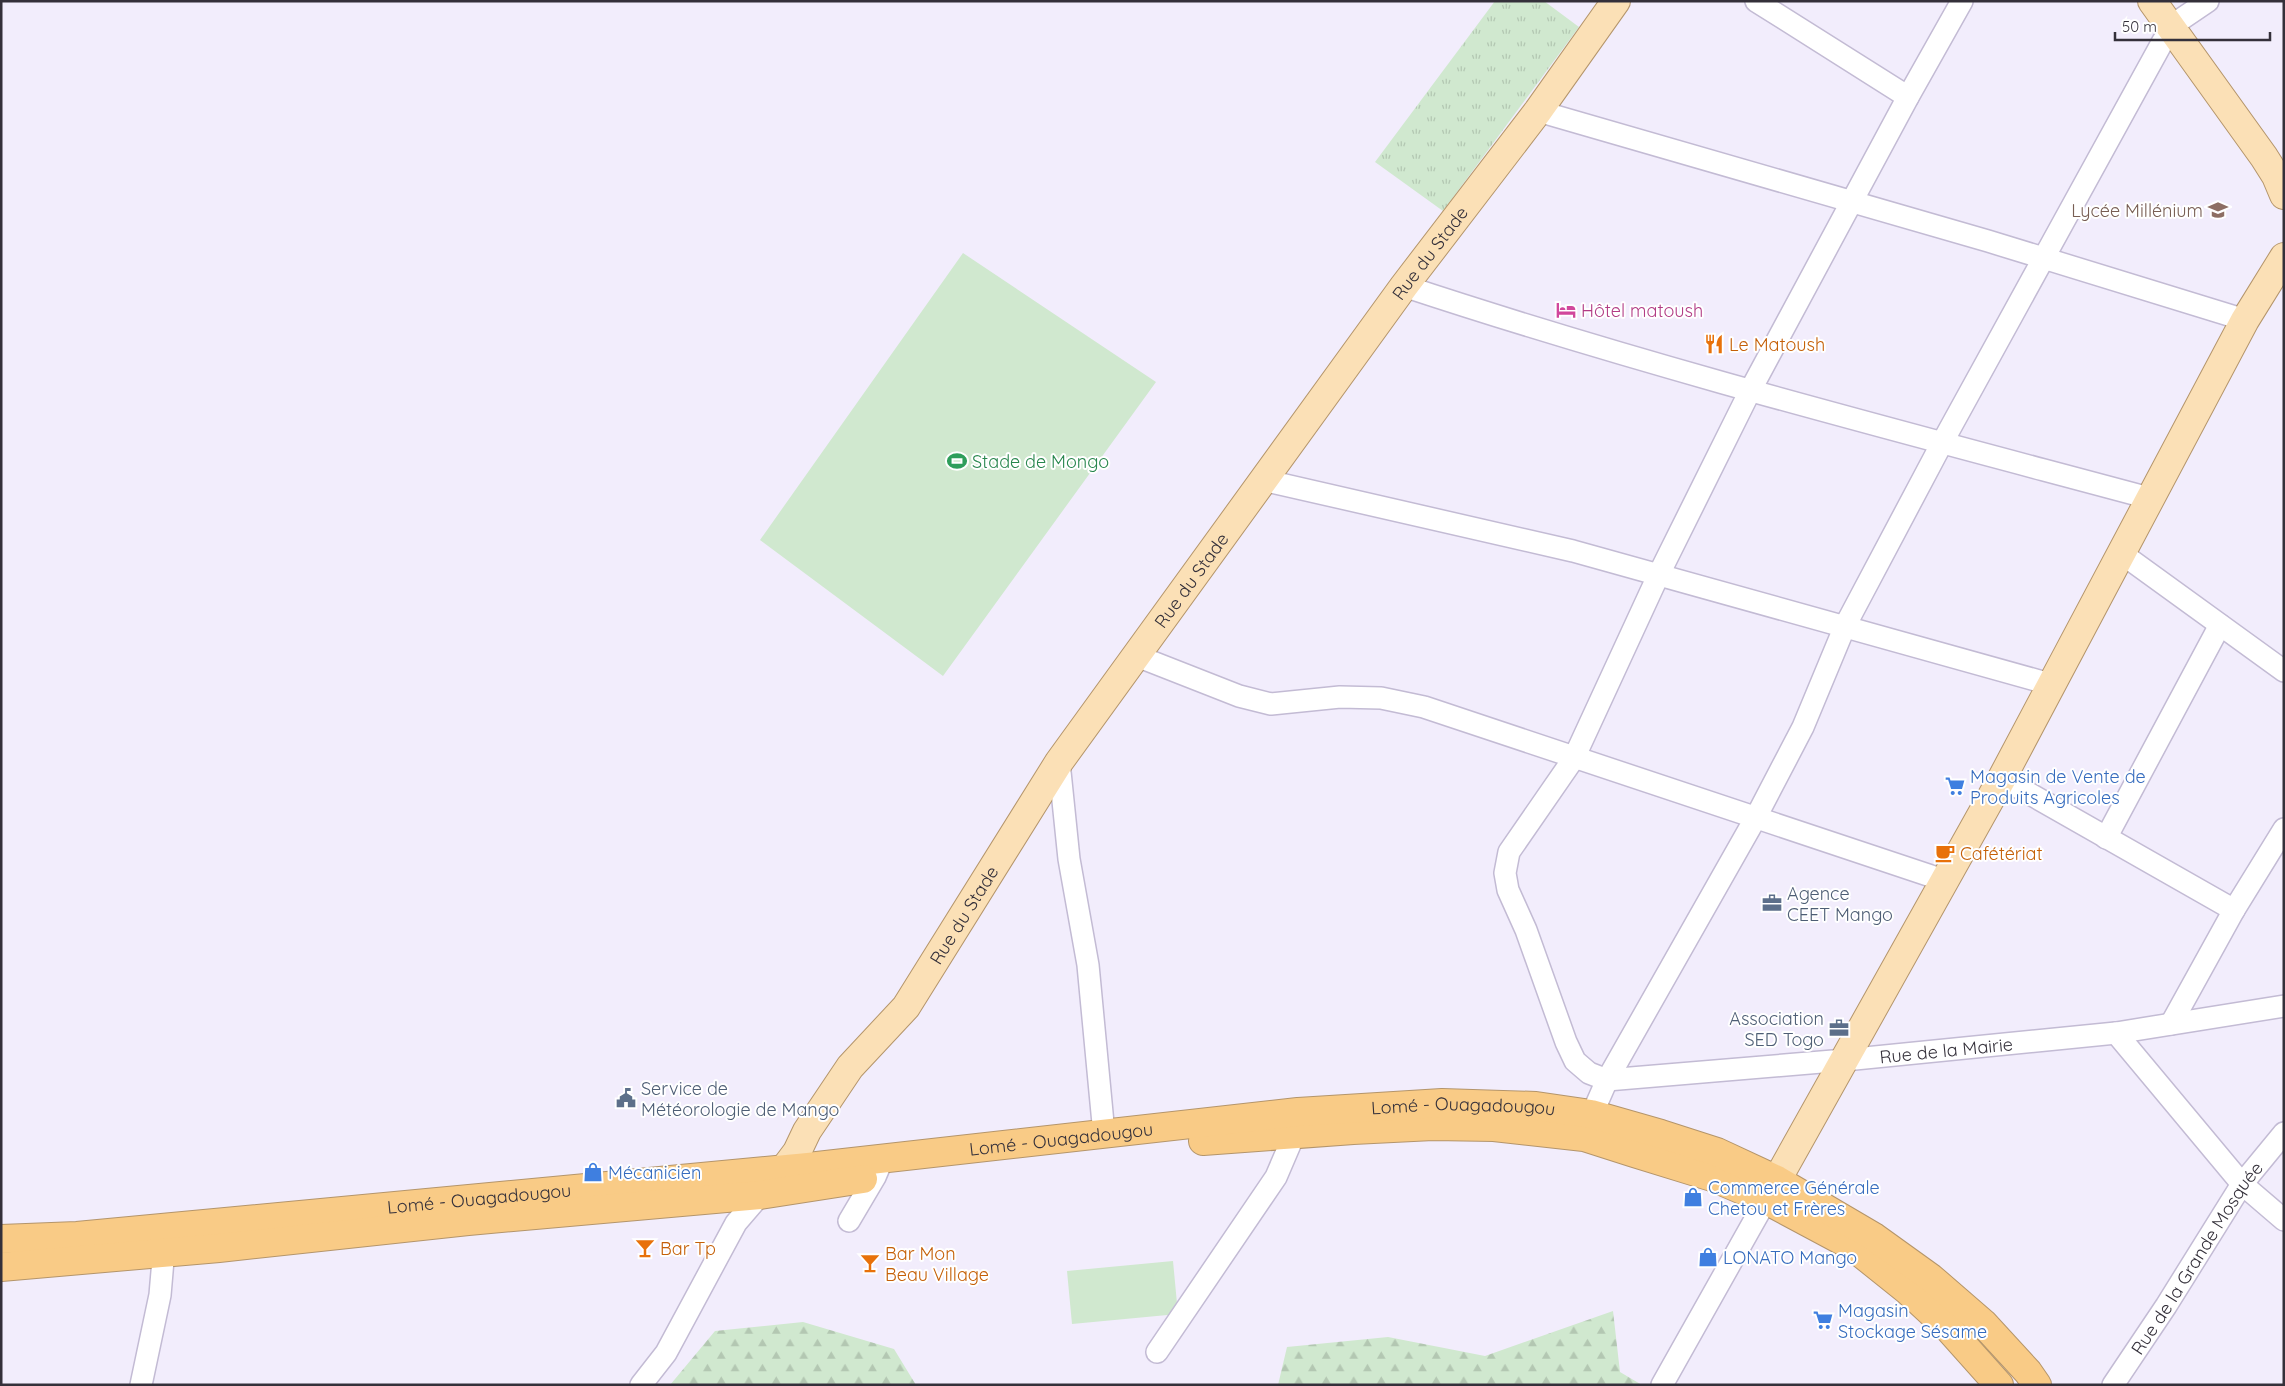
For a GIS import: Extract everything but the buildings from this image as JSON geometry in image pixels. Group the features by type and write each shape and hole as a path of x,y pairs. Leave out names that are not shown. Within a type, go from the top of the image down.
{"highway":[{"name":"Lomé - Ouagadougou","path":"1,1267 165,1240 785,1168 879,1168 1229,1138 1296,1124"},
{"name":"Lomé - Ouagadougou","path":"1,1239 77,1236 165,1240 468,1221 760,1195 879,1168 1104,1134 1296,1124 1353,1130 1433,1126 1587,1126 1712,1177 1772,1190 1874,1238 1931,1278 1983,1324 2028,1372 2037,1385"},
{"name":"Lomé - Ouagadougou","path":"1772,1190 1852,1246 1900,1284 1949,1329 1999,1385"}],"main road":[{"name":"Rue du Stade","path":"785,1168 797,1152 807,1131 850,1067 906,1008 1059,762 1404,286 1538,111 1616,1"},
{"path":"2152,1 2264,157 2276,176 2283,193"},
{"path":"1772,1190 1943,880 2002,778 2050,684 2245,320 2284,257"}],"street":[{"path":"1756,1 1908,97"},
{"path":"1607,1080 1589,1073 1575,1061 1566,1042 1526,930 1508,890 1505,873 1509,852 1574,758 1658,576 1750,391 1908,97 1962,1"},
{"path":"1587,1126 1607,1080 1755,819 1803,727 1845,626 1942,443 2046,258 2163,41 2180,20 2208,1"},
{"path":"1538,111 2046,258 2245,320"},
{"path":"1404,286 1522,325 1750,391 2149,498"},
{"path":"1263,480 1573,551 2050,684"},
{"path":"2121,553 2284,671"},
{"path":"2106,838 2220,625"},
{"path":"1136,656 1239,696 1271,704 1340,697 1381,698 1424,708 1943,880"},
{"path":"1059,762 1069,859 1088,966 1104,1134"},
{"path":"2002,778 2234,910"},
{"path":"2171,1024 2234,910 2284,829"},
{"name":"Rue de la Mairie","path":"1607,1080 1845,1060 2116,1033 2284,1006"},
{"path":"2116,1033 2242,1184 2284,1220"},
{"path":"1158,1352 1276,1177 1296,1124"},
{"name":"Rue de la Grande Mosquée","path":"2113,1385 2166,1306 2242,1184 2284,1133"},
{"path":"641,1385 666,1353 736,1223 785,1168"},
{"path":"849,1222 879,1168"},
{"path":"1662,1385 1772,1190"},
{"path":"140,1385 160,1295 165,1240"}],"green space":[{"path":"1495,1 1544,1 1579,27 1443,211 1375,162"},
{"name":"Stade de Mongo","path":"963,253 1156,382 943,676 760,540"},
{"path":"1173,1261 1178,1314 1072,1324 1067,1271"},
{"path":"1613,1311 1620,1372 1642,1385 1278,1385 1287,1347 1388,1337 1485,1356"},
{"path":"803,1322 894,1349 916,1385 670,1385 715,1331"}],"place":[{"name":"Lycée Millénium","path":"2218,210"},
{"name":"Hôtel matoush","path":"1566,310"},
{"name":"Le Matoush","path":"1714,344"},
{"name":"Stade de Mongo","path":"957,461"},
{"name":"Magasin de Vente de Produits Agricoles","path":"1955,786"},
{"name":"Cafétériat","path":"1945,853"},
{"name":"Agence CEET Mango","path":"1772,903"},
{"name":"Association SED Togo","path":"1839,1028"},
{"name":"Service de Météorologie de Mango","path":"626,1098"},
{"name":"Mécanicien","path":"593,1172"},
{"name":"Commerce Générale Chetou et Frères","path":"1693,1197"},
{"name":"Bar Tp","path":"645,1248"},
{"name":"LONATO Mango","path":"1708,1257"},
{"name":"Bar Mon Beau Village","path":"870,1263"},
{"name":"Magasin Stockage Sésame","path":"1823,1320"}]}
